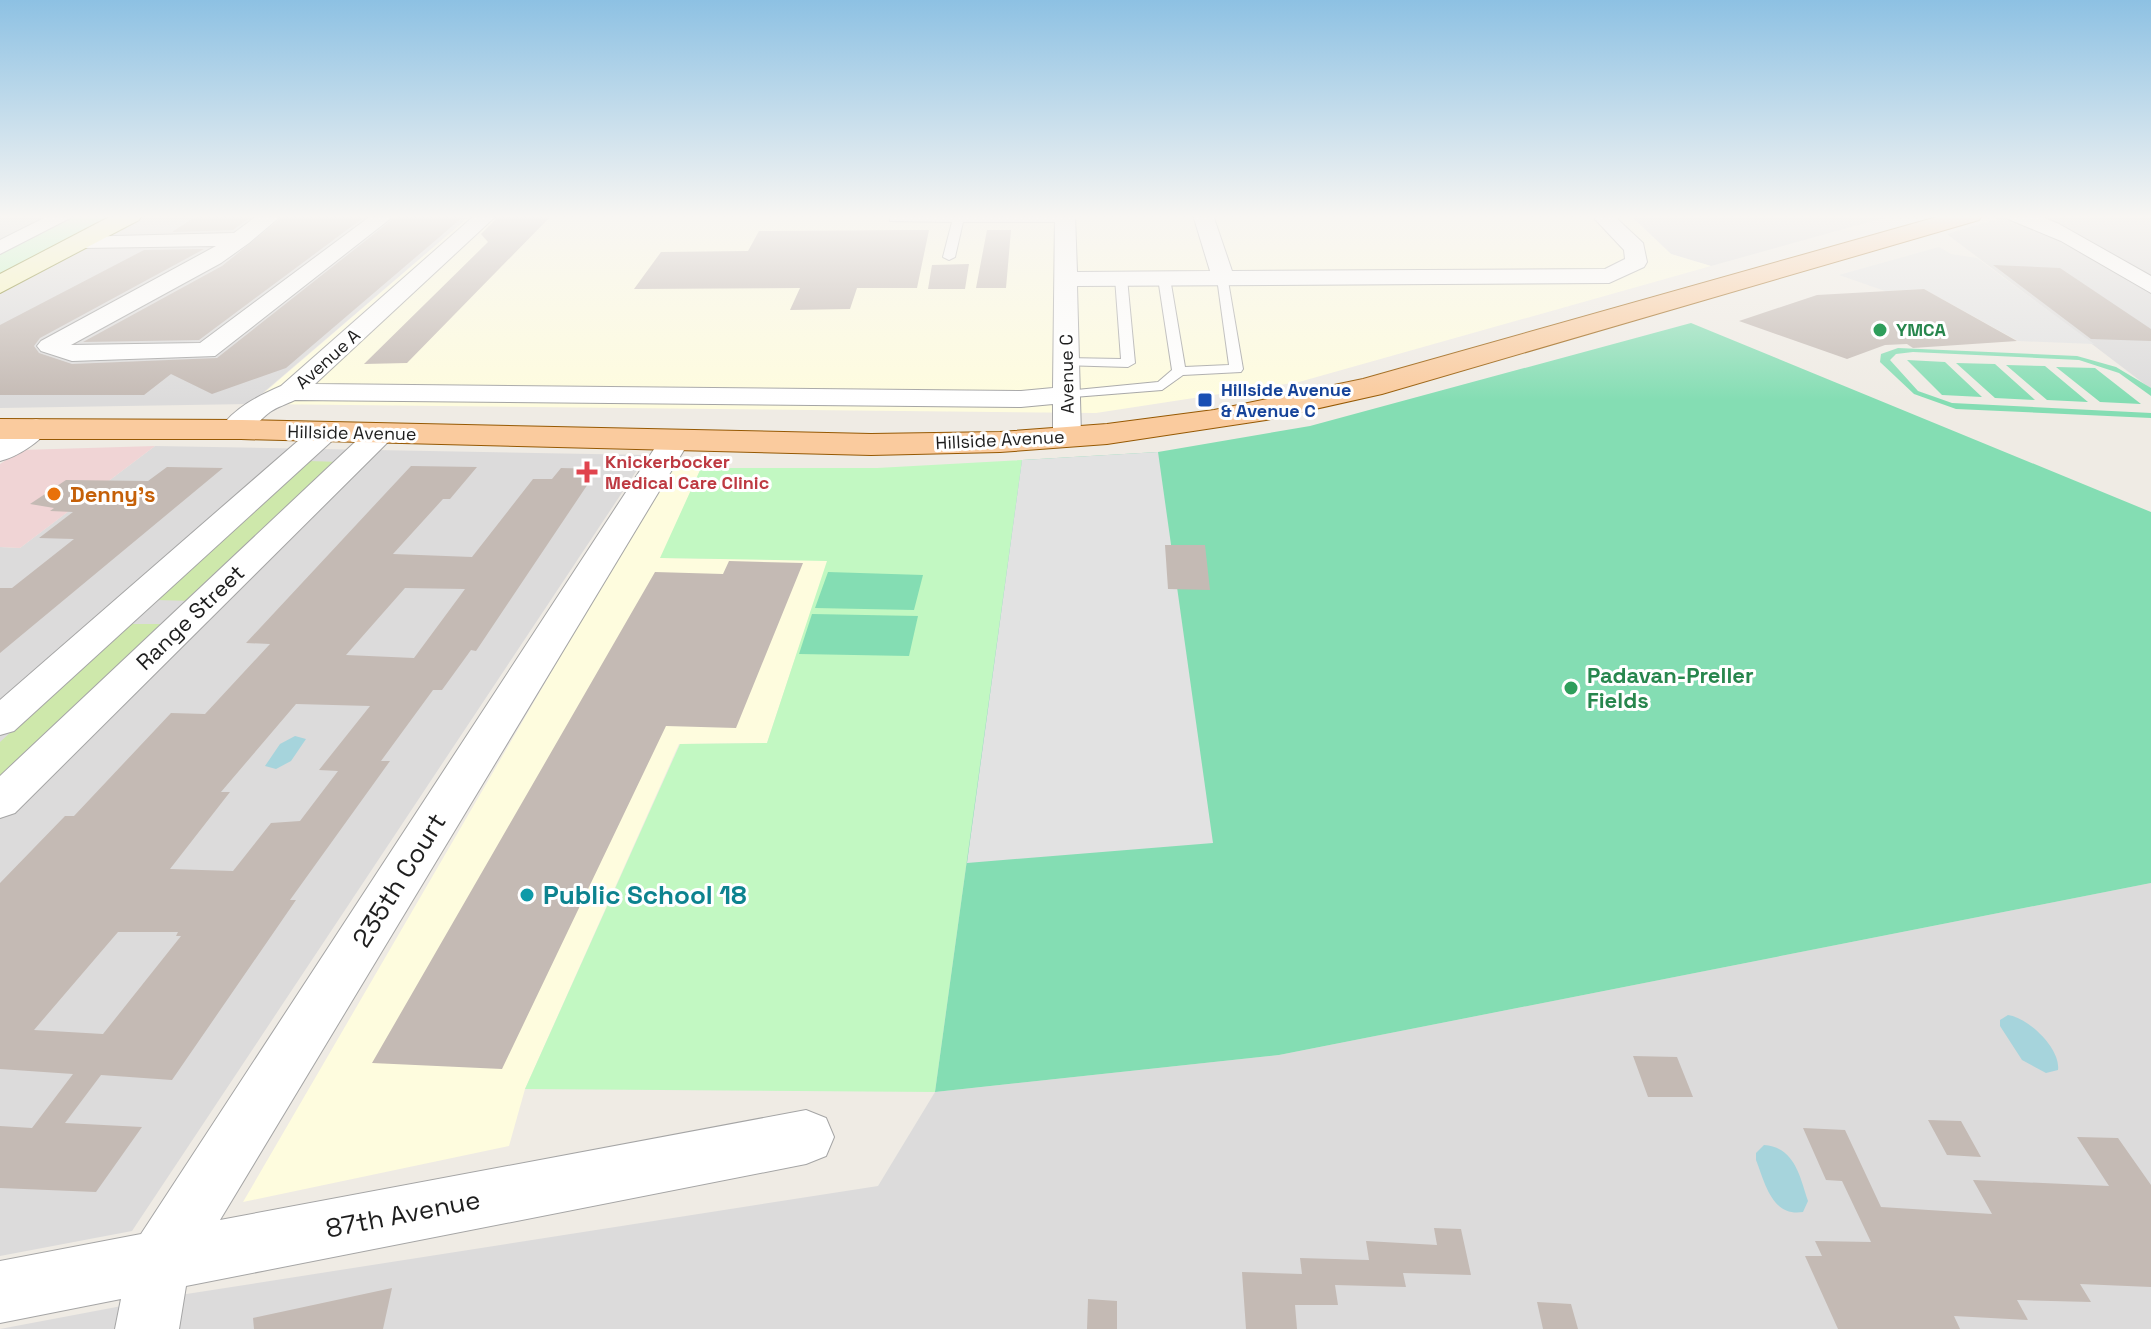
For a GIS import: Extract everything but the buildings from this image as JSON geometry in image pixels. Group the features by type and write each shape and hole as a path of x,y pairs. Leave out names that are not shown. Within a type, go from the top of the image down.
{"main road":[{"name":"Hillside Avenue","path":"0,429 234,429 912,444 1067,436 1226,419 1310,403 1494,354 1757,277"}],"street":[{"path":"174,277 50,346 72,353 206,351 303,277"},
{"name":"Avenue A","path":"234,429 263,404 291,392 418,277"},
{"path":"1066,279 1412,277"},
{"path":"2113,277 2151,302"},
{"name":"Avenue C","path":"1066,279 1067,436"},
{"path":"291,392 1021,399 1066,395"},
{"path":"0,452 36,428"},
{"name":"Range Street","path":"0,722 324,433"},
{"name":"Range Street","path":"0,802 381,433"},
{"name":"235th Court","path":"147,1329 160,1261 675,440"},
{"path":"121,614 193,614"},
{"name":"87th Avenue","path":"0,1292 806,1137"}],"lane":[{"path":"1066,362 1128,363 1121,278"},
{"path":"1164,278 1179,371"},
{"path":"1066,395 1162,386 1179,371 1236,369 1223,278"}],"shaded area":[{"path":"31,277 398,277 250,404 0,408 0,294"},
{"path":"399,277 1672,277 1299,382 1096,413 251,404"},
{"path":"1845,277 2003,277 2094,344 2018,341 1924,289 1885,291"},
{"path":"2004,277 2151,277 2151,389"},
{"path":"155,446 647,455 132,1231 0,1256 0,547 20,548"},
{"path":"155,446 20,548 0,547 0,464 21,450"},
{"path":"1158,452 1213,843 967,863 1022,460"},
{"path":"670,468 701,468 661,558 828,560 767,743 679,744 525,1089 509,1146 243,1202"},
{"path":"2151,883 2151,1329 0,1329 180,1295 878,1186 935,1092 1279,1055"}],"green space":[{"name":"Padavan-Preller Fields","path":"1691,323 2151,512 2151,883 1279,1055 935,1092 1022,460 1158,452 1310,426"},
{"path":"1898,348 2077,356 2116,367 2151,388 2151,396 2119,373 2079,360 1913,352 1896,354 1890,360 1918,391 1952,403 2151,413 2151,418 1956,409 1914,394 1880,362 1881,354"},
{"path":"1907,360 1945,362 1982,397 1942,395"},
{"path":"1956,363 1995,364 2035,400 1995,398"},
{"path":"2006,365 2045,366 2088,402 2047,400"},
{"path":"2056,367 2095,368 2141,404 2100,402"},
{"path":"1022,460 935,1092 525,1089 680,744 767,743 827,561 660,558 701,468 877,468"},
{"path":"309,461 340,462 193,601 156,600"},
{"path":"828,572 923,575 914,610 815,608"},
{"path":"812,614 918,616 909,656 799,654"},
{"path":"129,624 164,624 0,780 0,742"}],"water":[{"path":"295,736 306,739 291,761 276,769 265,766 280,744"},
{"path":"2008,1015 2025,1022 2042,1036 2054,1053 2058,1070 2046,1073 2022,1060 2000,1026 2000,1020"},
{"path":"1764,1145 1783,1151 1795,1165 1808,1201 1803,1212 1784,1209 1771,1196 1756,1160 1756,1153"}],"place":[{"name":"YMCA","path":"1880,330"},
{"name":"Hillside Avenue & Avenue C","path":"1205,400"},
{"name":"Knickerbocker Medical Care Clinic","path":"587,472"},
{"name":"Denny's","path":"54,494"},
{"name":"Padavan-Preller Fields","path":"1571,688"},
{"name":"Public School 18","path":"527,895"}]}
